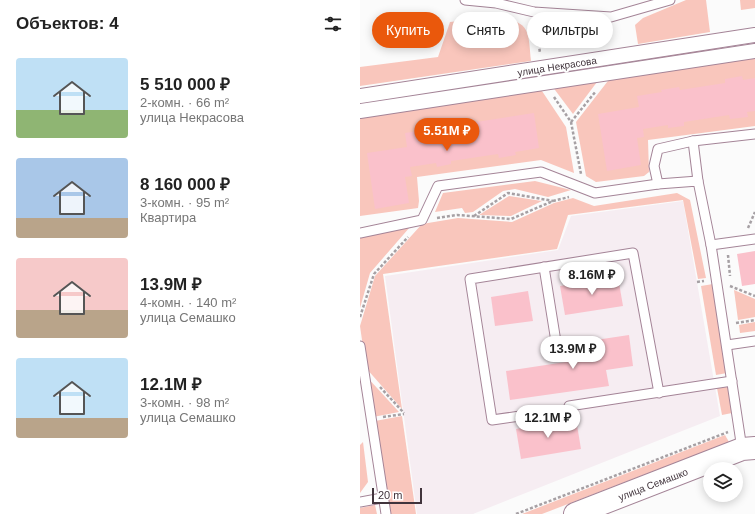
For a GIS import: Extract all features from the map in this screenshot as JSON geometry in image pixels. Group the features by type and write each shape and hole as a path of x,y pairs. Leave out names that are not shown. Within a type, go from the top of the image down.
{"street":[{"name":"улица Некрасова","path":"360,96 755,36"},
{"name":"улица Некрасова","path":"360,111 755,51"},
{"name":"улица Семашко","path":"575,514 749,448"}],"lane":[{"path":"465,0 496,3 534,12"},
{"path":"613,16 670,0"},
{"path":"658,184 654,166 658,149 693,140 755,134"},
{"path":"693,140 698,181 711,245 739,427 749,448"},
{"path":"360,233 422,220 438,186 541,172 595,193 658,184 698,181"},
{"path":"711,245 755,239"},
{"path":"520,416 492,420 470,279 633,253 659,393"},
{"path":"544,267 557,348"},
{"path":"727,345 755,341"},
{"path":"360,346 382,498 386,514"},
{"path":"569,406 732,381"},
{"path":"360,502 382,498"}],"path":[{"path":"540,48 543,68"},
{"path":"571,122 610,73"},
{"path":"545,83 571,122 583,189"},
{"path":"474,216 508,193 553,201"},
{"path":"360,317 374,274 422,220 457,215 511,219 553,201 573,196"},
{"path":"716,280 755,296"},
{"path":"723,324 755,320"},
{"path":"363,369 404,414 371,420"},
{"path":"516,514 739,427"}],"shaded area":[{"path":"686,0 706,0 710,32 638,44 635,25 643,18"},
{"path":"740,0 755,0 755,8 741,10"},
{"path":"450,22 452,22 452,48 519,48 519,24 522,25 527,32 527,48 530,48 531,61 360,86 360,67 438,57 441,48 444,48 444,40"},
{"path":"719,44 720,54 644,65 643,55"},
{"path":"749,56 755,59 755,126 648,140 649,172 644,176 596,182 586,176 576,122 611,77"},
{"path":"600,78 573,114 552,86"},
{"path":"540,88 566,127 574,173 541,160 417,177 419,201 418,208 360,216 360,115"},
{"path":"535,181 571,190 548,197 515,189 503,191 473,212 465,213 462,208 435,212 443,193"},
{"path":"677,193 690,200 706,278 698,279 683,200 568,215 557,249 383,274 402,409 366,368 360,326 375,276 422,224 458,218 512,222 554,203 573,198 594,206"},
{"path":"509,196 542,201 511,216 479,215"},
{"path":"683,201 720,416 473,514 417,514 385,276 558,250 571,216"},
{"path":"410,227 370,273 360,308 360,237"},
{"path":"713,284 727,373 716,375 701,286"},
{"path":"734,290 755,299 755,317 738,320"},
{"path":"755,322 755,331 740,333 739,325"},
{"path":"366,376 399,412 373,417"},
{"path":"728,387 732,413 722,415 717,388"},
{"path":"402,416 416,514 391,514 375,421"},
{"path":"725,435 729,442 542,514 522,514"},
{"path":"363,442 368,482 360,493 360,445"},
{"path":"375,505 377,514 360,514 360,508"}],"building":[{"path":"742,76 743,80 755,78 755,111 747,112 748,117 730,119 729,115 684,122 684,126 668,128 668,125 643,129 644,137 637,138 641,165 607,171 598,114 639,107 637,96 662,92 661,90 679,87 680,90 725,83 725,79"},
{"path":"534,113 539,148 515,152 516,155 499,158 498,154 451,161 451,164 437,167 436,163 410,167 412,176 405,177 409,203 375,209 367,153 407,147 405,133"},
{"path":"755,251 755,284 742,286 737,254"},
{"path":"618,277 623,306 565,315 560,286"},
{"path":"528,291 533,321 495,326 491,297"},
{"path":"629,335 633,366 606,370 609,386 510,400 506,371 572,361 569,344"},
{"path":"576,419 581,449 521,459 516,429"}]}
